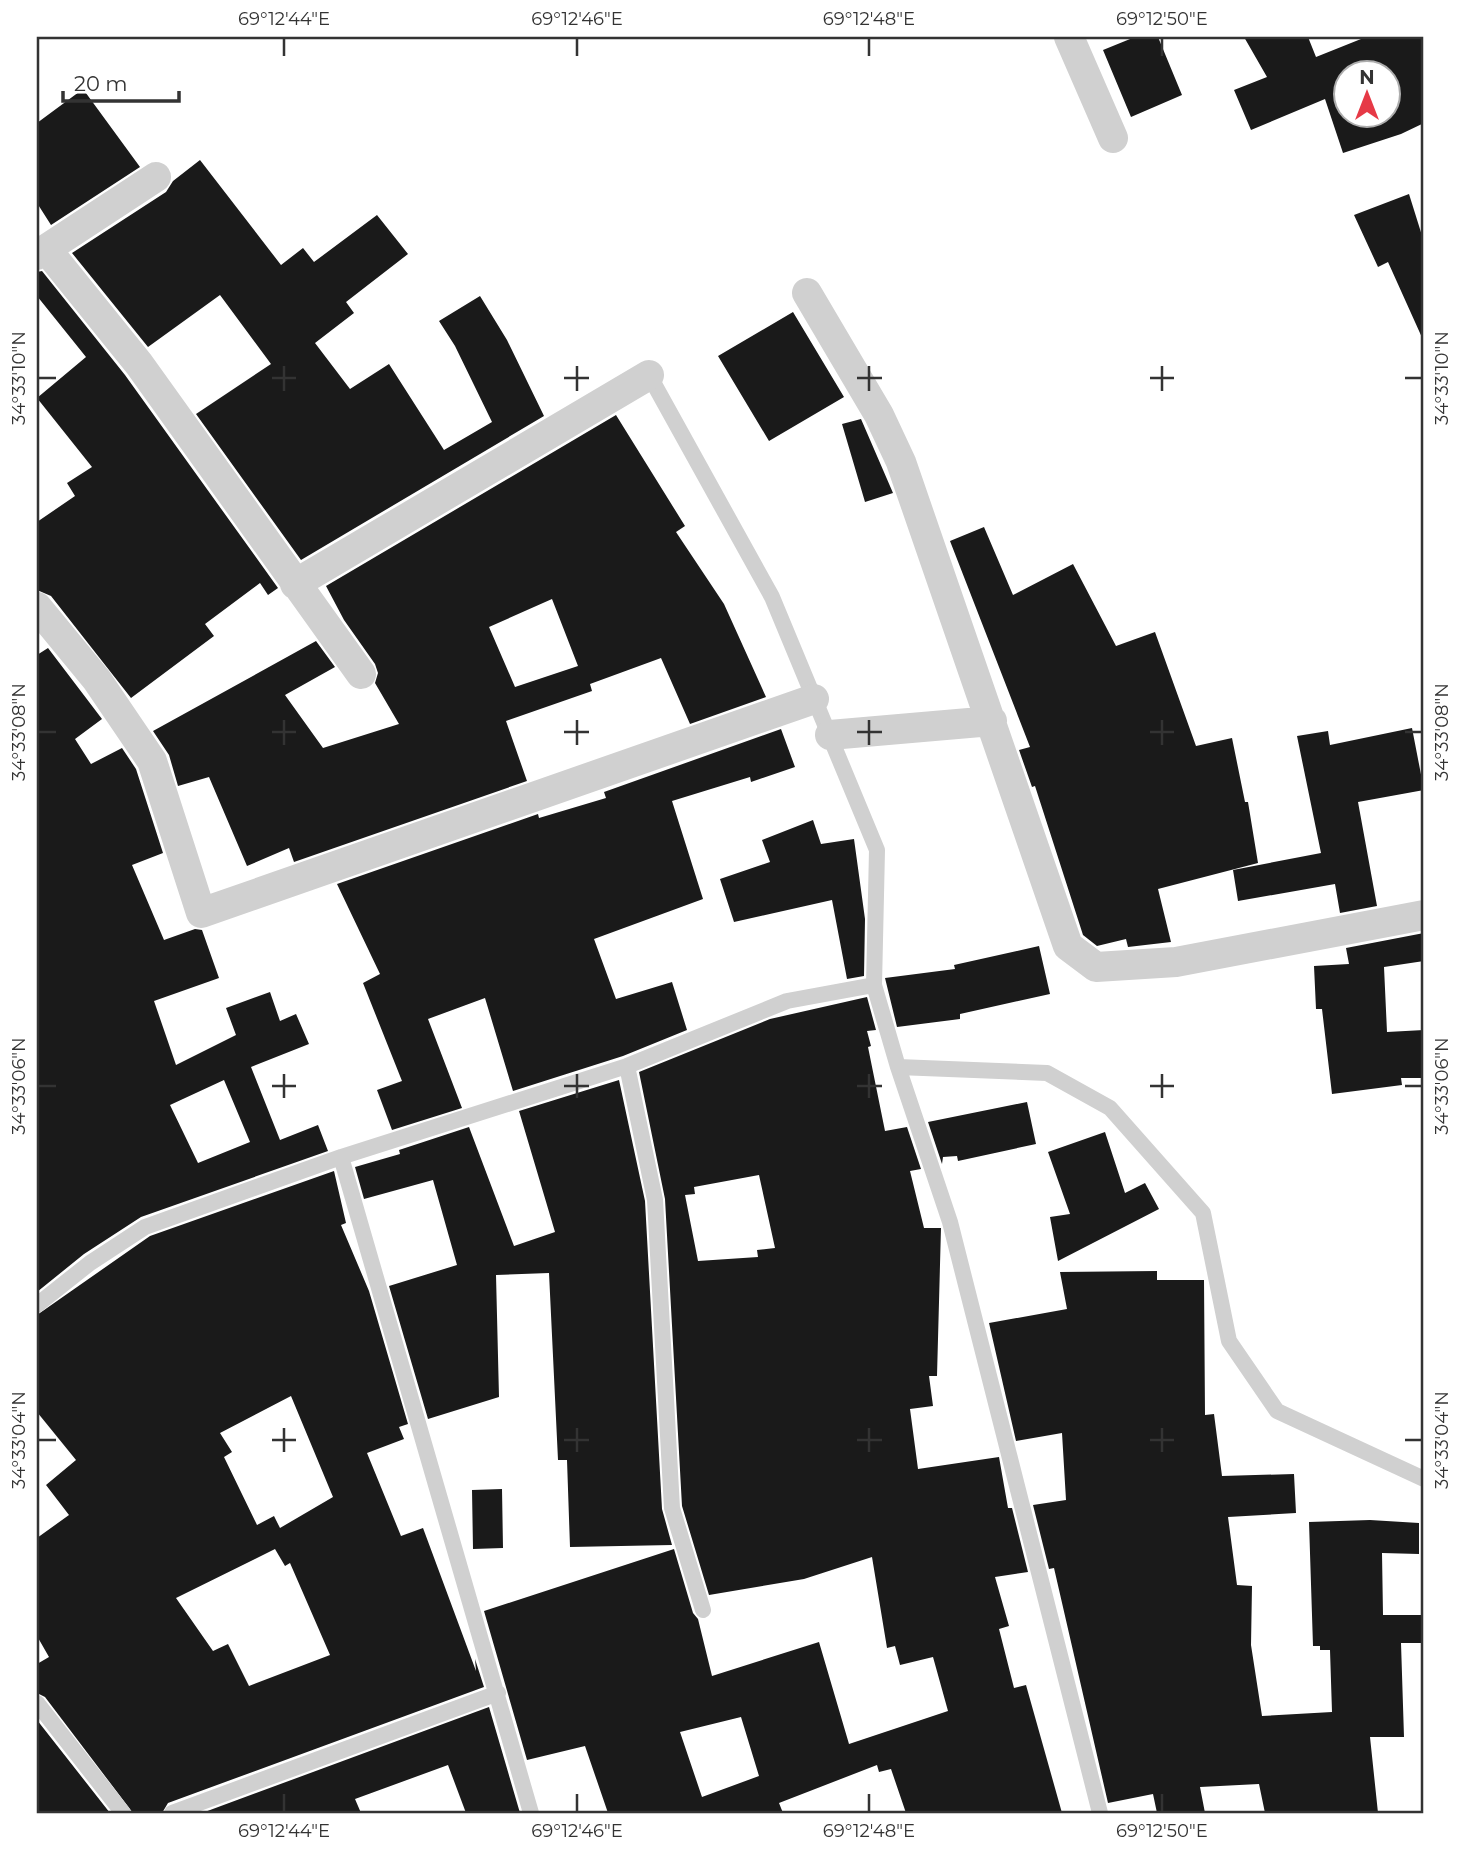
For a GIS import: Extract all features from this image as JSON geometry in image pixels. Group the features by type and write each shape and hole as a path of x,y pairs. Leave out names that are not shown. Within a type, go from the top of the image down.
{"street":[{"path":"1069,37 1113,138"},
{"path":"156,177 42,252 139,364 361,674"},
{"path":"807,293 879,415 901,462 1068,946 1096,967 1176,962 1424,915"},
{"path":"295,584 649,375"},
{"path":"37,607 97,680 152,761 201,913 495,813 814,699"},
{"path":"830,735 992,721"}],"lane":[{"path":"649,375 772,597 877,850 874,985 898,1068 950,1222 1100,1813"},
{"path":"37,1305 90,1263 145,1227 341,1157 627,1066 788,1001 874,985"},
{"path":"627,1066 655,1200 672,1507 703,1610"},
{"path":"898,1068 1047,1073 1110,1108 1203,1213 1229,1341 1278,1411 1424,1479"},
{"path":"341,1157 531,1813"},
{"path":"172,1813 498,1693"},
{"path":"37,1703 123,1813"}],"building":[{"path":"1135,37 1158,37 1182,95 1131,117 1103,50"},
{"path":"1244,37 1308,37 1316,57 1366,37 1424,37 1424,123 1401,134 1343,153 1335,130 1402,130 1402,60 1332,60 1332,120 1325,99 1251,130 1234,90 1267,77"},
{"path":"83,89 140,167 51,225 37,203 37,123"},
{"path":"200,160 281,265 303,248 314,262 377,215 408,254 346,302 354,313 315,343 350,389 389,364 444,450 492,422 455,346 439,321 480,296 507,340 544,416 301,560 196,414 271,364 220,295 148,347 72,253 166,192 173,181"},
{"path":"1409,194 1424,242 1424,342 1388,262 1378,267 1354,215"},
{"path":"42,271 125,375 278,588 268,595 260,583 205,624 214,636 131,698 51,596 37,590 37,522 75,496 67,483 92,467 37,398 86,357 37,296 37,272"},
{"path":"793,312 844,397 769,441 718,356"},
{"path":"616,415 685,526 676,532 724,604 766,697 690,724 661,658 590,684 592,691 506,721 527,781 294,862 289,848 247,866 209,777 178,786 169,755 153,731 316,641 335,667 285,695 323,748 399,724 375,683 378,673 375,664 344,620 326,586","holes":["552,599 578,666 515,687 489,627"]},
{"path":"861,419 893,493 865,502 842,424"},
{"path":"984,527 1013,595 1073,564 1116,646 1155,632 1196,746 1232,738 1245,802 1248,802 1258,863 1158,889 1171,942 1128,947 1126,939 1097,946 1083,935 1035,786 1032,787 1019,750 1030,747 950,541"},
{"path":"48,648 102,719 75,739 91,764 122,748 136,769 163,853 132,865 164,940 195,929 202,930 219,978 154,1001 176,1065 236,1035 226,1008 270,992 280,1021 296,1014 309,1044 251,1067 280,1140 318,1125 328,1151 141,1217 84,1254 37,1292 37,655","holes":["224,1080 250,1142 198,1163 170,1105"]},
{"path":"1412,728 1424,790 1358,802 1377,906 1340,913 1335,884 1238,901 1233,870 1321,853 1297,736 1328,731 1330,745"},
{"path":"781,729 795,767 751,782 750,777 672,801 703,899 594,939 616,999 672,982 687,1030 623,1056 513,1091 485,998 428,1019 462,1108 392,1130 377,1090 402,1081 363,983 380,974 337,884 538,814 539,818 606,798 604,792"},
{"path":"813,820 821,844 854,839 865,919 864,976 847,979 832,900 734,922 720,879 770,862 762,840"},
{"path":"1424,933 1424,961 1384,967 1387,1032 1424,1030 1424,1078 1401,1078 1402,1085 1332,1094 1322,1009 1316,1009 1314,966 1349,964 1346,948"},
{"path":"1039,946 1050,994 960,1014 960,1019 897,1027 885,978 955,969 954,965"},
{"path":"867,997 876,1030 867,1031 871,1046 868,1047 885,1131 907,1127 921,1169 910,1171 924,1228 941,1228 937,1376 929,1376 933,1406 910,1409 918,1469 999,1457 1008,1508 1012,1508 1028,1572 995,1577 1009,1626 999,1629 1014,1688 1026,1685 1062,1813 906,1813 891,1769 879,1772 877,1765 779,1803 783,1813 608,1813 585,1746 527,1760 484,1611 674,1549 693,1613 698,1619 712,1676 819,1642 849,1744 948,1711 933,1657 900,1665 895,1646 887,1648 872,1557 804,1579 709,1595 682,1506 665,1199 639,1072 770,1019","holes":["759,1175 775,1248 757,1250 758,1257 698,1261 685,1195 695,1194 694,1187","741,1717 759,1776 702,1797 680,1732"]},
{"path":"619,1080 645,1201 662,1509 672,1545 570,1547 567,1460 558,1460 549,1273 496,1275 499,1397 428,1419 389,1286 457,1265 433,1180 364,1199 355,1167 400,1154 399,1150 469,1127 514,1246 555,1232 519,1111"},
{"path":"1027,1102 1036,1144 958,1161 957,1156 943,1157 942,1164 928,1122"},
{"path":"1105,1132 1125,1193 1145,1183 1159,1209 1058,1261 1050,1217 1070,1214 1048,1152"},
{"path":"334,1171 346,1223 341,1225 369,1291 408,1424 399,1427 404,1439 367,1453 401,1536 423,1528 484,1687 168,1803 162,1813 133,1813 45,1697 37,1693 37,1664 49,1657 37,1636 37,1538 69,1515 46,1485 76,1460 37,1412 37,1315 150,1236","holes":["291,1396 333,1497 280,1528 274,1516 257,1525 224,1457 232,1452 220,1433","275,1549 285,1566 290,1563 330,1655 249,1686 228,1644 213,1651 176,1598"]},
{"path":"1157,1271 1157,1280 1204,1280 1205,1415 1214,1414 1222,1476 1294,1474 1296,1513 1228,1517 1237,1585 1252,1586 1251,1645 1262,1716 1332,1712 1330,1650 1320,1650 1320,1646 1313,1646 1309,1522 1370,1520 1419,1523 1419,1554 1382,1553 1383,1615 1424,1615 1424,1643 1401,1643 1404,1737 1370,1737 1378,1813 1265,1813 1259,1784 1200,1787 1205,1813 1157,1813 1153,1794 1108,1803 1054,1568 1049,1569 1033,1505 1066,1500 1062,1433 1016,1441 989,1323 1067,1309 1060,1272"},
{"path":"502,1489 503,1548 473,1549 472,1490"},
{"path":"489,1707 520,1813 466,1813 448,1765 355,1799 361,1813 202,1813"},
{"path":"37,1720 110,1813 37,1813"}]}
